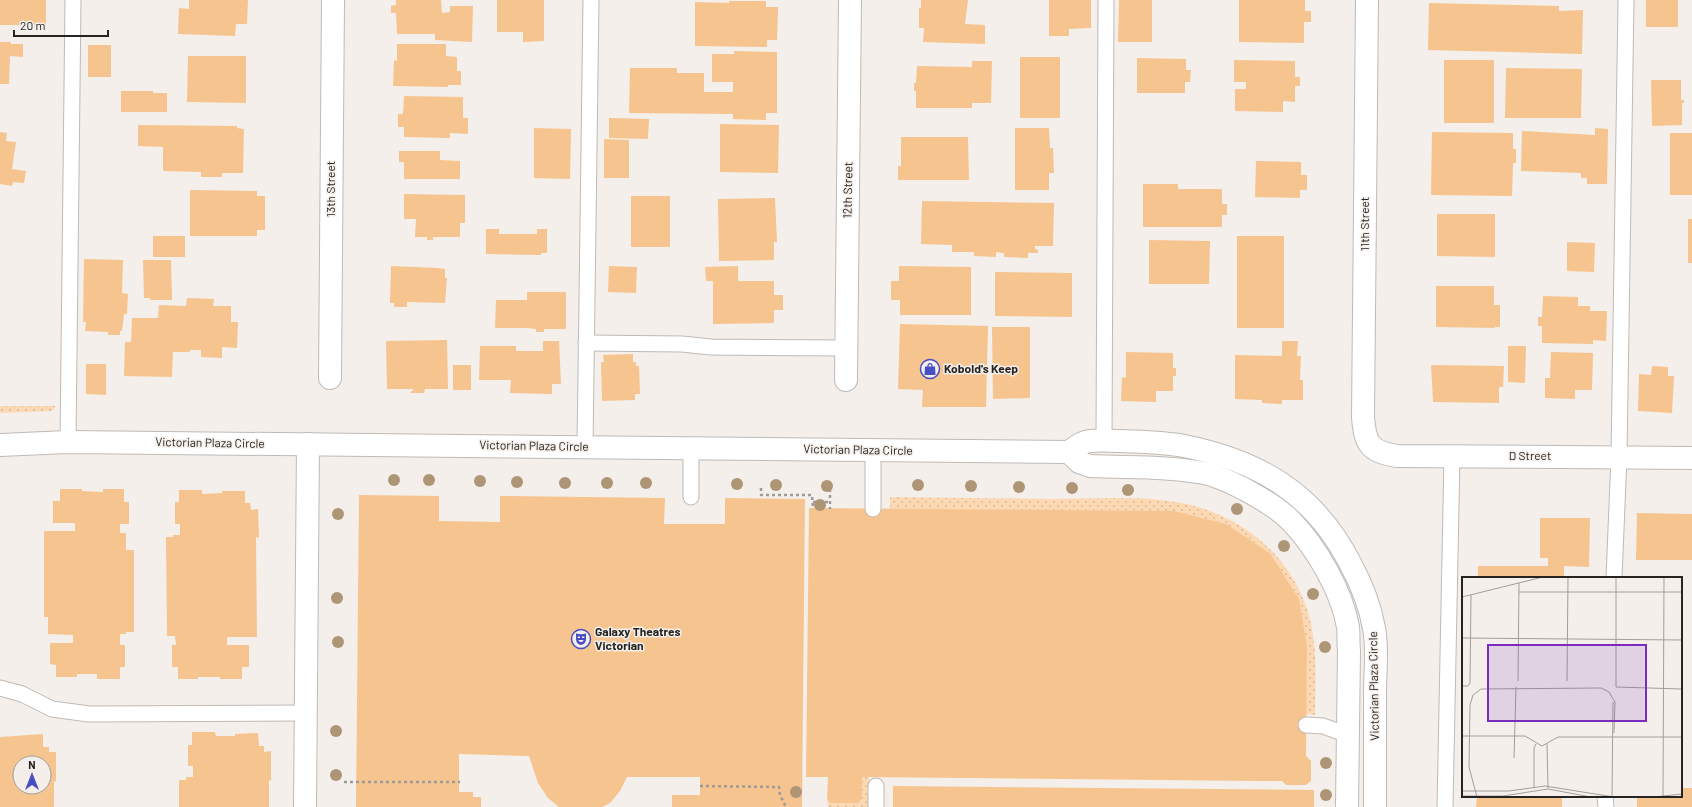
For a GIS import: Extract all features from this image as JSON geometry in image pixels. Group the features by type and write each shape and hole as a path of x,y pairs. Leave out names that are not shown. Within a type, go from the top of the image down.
{"street":[{"name":"13th Street","path":"330,378 333,0"},
{"name":"12th Street","path":"846,380 850,0"},
{"name":"11th Street","path":"1366,0 1363,417 1365,434 1371,446"},
{"name":"Victorian Plaza Circle","path":"0,445 68,442 1069,452 1079,444 1090,441 1104,441 1178,445 1210,451 1244,463 1278,481 1303,499 1327,524 1344,550 1358,578 1374,629 1376,658 1375,807"},
{"path":"305,807 308,444"},
{"name":"D Street","path":"1371,446 1384,454 1397,456 1692,458"},
{"name":"Victorian Plaza Circle","path":"1069,452 1080,462 1090,466 1158,468 1206,474 1235,485 1267,502 1291,521 1308,542 1335,586 1348,626 1347,807"}],"lane":[{"path":"68,442 73,0"},
{"path":"585,447 591,0"},
{"path":"1104,441 1106,0"},
{"path":"1614,577 1619,457 1626,0"},
{"path":"586,343 682,344 711,347 846,348"},
{"path":"691,448 691,497"},
{"path":"873,450 873,509"},
{"path":"1445,807 1452,456"},
{"path":"0,688 22,694 52,710 89,714 306,713"},
{"path":"1306,725 1323,726 1348,735"},
{"path":"876,786 876,807"},
{"path":"1605,797 1606,807"}],"path":[{"path":"761,488 761,494 812,495 813,508"},
{"path":"830,489 830,509"},
{"path":"813,502 830,502"},
{"path":"344,782 460,782"},
{"path":"700,786 779,787 780,795 786,807"}],"shaded area":[{"path":"0,406 56,406 52,411 0,413"},
{"path":"890,497 1154,499 1190,505 1211,511 1231,521 1250,532 1267,546 1295,581 1304,601 1309,615 1314,643 1315,715 1306,714 1307,645 1299,599 1270,553 1226,524 1174,511 890,509"},
{"path":"862,777 869,777 869,807 828,807 827,799 858,803 862,799"}],"building":[{"path":"0,0 46,0 46,25 0,25"},
{"path":"189,0 248,0 247,24 236,24 235,36 178,34 179,8 189,9"},
{"path":"396,0 441,0 442,13 450,12 450,6 473,6 472,42 435,40 435,34 397,34 396,13 391,13 391,6 396,5"},
{"path":"497,0 544,0 544,41 523,42 523,32 497,32"},
{"path":"921,0 968,0 965,24 985,25 985,44 923,42 924,28 919,28 919,8 921,8"},
{"path":"1049,0 1091,0 1091,28 1069,29 1069,36 1049,36"},
{"path":"1119,0 1152,0 1152,42 1118,42"},
{"path":"1239,0 1305,0 1305,11 1311,11 1311,22 1304,22 1304,43 1239,42"},
{"path":"1646,0 1678,0 1678,27 1646,27"},
{"path":"729,1 766,1 766,7 778,7 777,40 767,40 767,47 695,46 695,2 729,3"},
{"path":"1429,3 1559,6 1559,11 1583,10 1582,54 1428,50"},
{"path":"0,42 23,44 23,57 10,56 9,84 0,84"},
{"path":"397,44 446,44 446,56 457,57 457,71 461,71 461,85 448,85 448,87 393,86 394,60 397,61"},
{"path":"88,45 111,45 111,77 88,77"},
{"path":"734,51 777,52 777,113 766,113 766,120 733,119 733,114 629,113 630,68 677,68 677,73 704,73 704,92 733,92 733,82 712,82 712,54 734,54"},
{"path":"188,56 246,56 246,103 187,102"},
{"path":"1020,57 1060,57 1060,118 1020,118"},
{"path":"1137,58 1186,59 1186,70 1191,70 1190,82 1185,82 1185,93 1137,93"},
{"path":"1234,60 1295,61 1295,77 1300,77 1300,86 1295,86 1295,102 1283,101 1283,112 1235,111 1235,89 1246,89 1246,82 1234,82"},
{"path":"1444,60 1494,60 1494,123 1444,123"},
{"path":"972,61 992,61 991,103 972,103 972,108 916,108 916,91 914,91 914,83 916,83 917,66 972,67"},
{"path":"1506,68 1582,69 1581,118 1505,118"},
{"path":"1651,80 1681,80 1681,100 1684,100 1684,103 1682,103 1682,125 1652,126"},
{"path":"121,91 153,91 153,93 167,93 167,112 121,112"},
{"path":"404,96 463,97 463,118 468,118 468,134 450,133 450,138 404,137 404,127 398,127 398,114 403,114"},
{"path":"609,118 649,119 648,139 609,138"},
{"path":"720,124 779,125 778,173 720,172"},
{"path":"138,125 237,126 237,128 244,129 243,173 222,173 222,177 201,177 201,172 163,171 163,147 138,146"},
{"path":"534,128 571,129 570,179 534,178"},
{"path":"1015,128 1049,128 1050,148 1053,148 1054,173 1049,173 1049,190 1015,190"},
{"path":"1595,128 1608,129 1607,184 1587,184 1587,178 1581,178 1581,173 1521,171 1522,131 1595,135"},
{"path":"0,132 7,133 6,141 16,142 12,169 26,171 24,183 13,182 12,186 0,184"},
{"path":"1432,132 1513,133 1513,149 1516,149 1516,163 1513,163 1512,196 1431,195"},
{"path":"1670,133 1692,133 1692,195 1670,195"},
{"path":"901,137 968,137 969,180 898,180 898,166 901,166"},
{"path":"604,139 629,140 629,178 604,178"},
{"path":"399,151 440,151 440,160 460,161 460,179 404,179 404,162 399,162"},
{"path":"1256,161 1301,162 1301,175 1307,175 1307,190 1300,190 1300,198 1255,197"},
{"path":"1143,184 1178,184 1178,189 1222,189 1222,204 1227,204 1227,215 1222,215 1222,227 1143,227"},
{"path":"190,190 257,191 257,196 265,196 265,230 257,230 257,236 190,236"},
{"path":"404,194 465,195 465,223 460,223 460,237 433,237 433,240 427,240 427,237 415,237 416,219 404,219"},
{"path":"631,196 670,196 670,247 631,247"},
{"path":"775,198 777,242 774,242 774,260 719,261 718,199"},
{"path":"922,201 1054,203 1053,246 1035,246 1038,253 1028,253 1028,258 1004,257 1004,253 996,252 996,257 974,256 974,252 952,252 952,245 921,244"},
{"path":"1437,214 1495,214 1495,257 1437,256"},
{"path":"1688,219 1692,219 1692,263 1688,263"},
{"path":"486,229 499,229 499,234 537,234 537,229 547,229 547,253 541,253 541,255 486,254"},
{"path":"153,236 185,236 185,257 153,257"},
{"path":"1237,236 1284,236 1284,328 1237,328"},
{"path":"1149,240 1210,241 1209,284 1149,284"},
{"path":"1567,242 1595,243 1594,272 1567,271"},
{"path":"84,259 123,260 122,293 128,294 127,314 124,314 122,331 120,331 120,335 108,335 108,332 85,331 86,322 83,322"},
{"path":"143,260 171,260 172,300 150,300 150,298 144,298"},
{"path":"391,266 445,269 445,278 447,278 445,303 407,302 407,307 394,307 394,303 390,303"},
{"path":"609,266 637,267 636,293 608,292"},
{"path":"738,266 738,281 774,281 774,295 783,295 783,310 774,310 774,323 713,324 713,281 706,281 705,267"},
{"path":"899,266 971,267 971,315 900,315 900,300 891,300 891,281 899,281"},
{"path":"995,272 1072,273 1072,317 995,316"},
{"path":"1436,286 1494,286 1494,305 1500,305 1500,327 1436,327"},
{"path":"527,292 566,292 566,329 544,329 544,332 536,332 536,329 527,328 495,328 496,300 527,300"},
{"path":"1543,296 1578,297 1578,306 1590,306 1590,311 1607,311 1606,341 1593,340 1593,344 1542,343 1542,326 1538,326 1538,317 1542,317"},
{"path":"187,298 214,299 213,306 231,306 231,322 238,322 237,348 222,347 222,358 201,357 201,350 190,350 190,352 173,352 172,377 124,376 125,342 131,342 132,318 158,318 159,305 186,306"},
{"path":"900,324 988,326 986,407 922,407 923,390 898,389"},
{"path":"992,327 1030,327 1030,398 993,399"},
{"path":"447,340 448,389 425,389 424,393 410,393 414,389 387,389 386,341"},
{"path":"543,341 559,341 561,384 552,384 552,394 510,393 511,380 479,380 480,346 516,346 516,351 543,351"},
{"path":"1282,341 1298,341 1297,356 1301,356 1300,380 1303,380 1303,400 1282,400 1282,404 1262,403 1262,400 1235,399 1235,355 1282,356"},
{"path":"1508,346 1526,346 1525,383 1508,382"},
{"path":"1126,352 1173,353 1173,368 1176,368 1176,376 1173,376 1173,391 1156,391 1156,402 1121,401 1122,377 1126,378"},
{"path":"1551,352 1593,353 1592,390 1575,390 1575,399 1545,398 1545,378 1550,378"},
{"path":"633,354 633,362 636,362 636,366 639,366 640,394 635,394 635,400 602,401 601,362 604,362 603,355"},
{"path":"86,364 106,364 106,395 86,394"},
{"path":"453,365 471,365 471,390 453,390"},
{"path":"1431,365 1504,366 1503,387 1499,387 1499,403 1433,402"},
{"path":"1652,366 1668,367 1668,376 1674,376 1672,413 1638,411 1639,374 1651,375"},
{"path":"60,489 82,489 82,491 103,492 103,489 124,489 124,502 129,502 129,524 120,524 120,533 126,533 126,550 134,550 134,632 120,634 120,645 125,645 125,667 120,667 120,679 97,679 97,674 77,674 77,677 56,677 56,665 50,664 50,643 73,643 73,635 48,634 48,617 44,617 44,531 75,531 75,523 53,523 53,501 60,501"},
{"path":"179,490 202,490 202,494 222,493 222,491 245,491 245,503 250,503 251,510 258,509 259,538 256,537 257,637 227,637 227,645 249,645 249,667 242,667 242,679 198,677 198,679 178,679 178,667 172,667 172,645 176,645 175,636 167,636 166,537 180,535 180,524 175,524 175,502 179,502"},
{"name":"Galaxy Theatres Victorian","path":"359,495 439,496 439,521 500,522 500,496 665,498 664,524 725,524 725,498 805,499 802,807 672,807 672,795 700,795 700,777 627,777 620,791 610,803 602,807 559,807 548,798 538,783 529,756 459,754 459,792 473,792 473,797 481,797 481,807 356,807"},
{"path":"809,508 1174,511 1226,524 1270,553 1299,599 1307,645 1306,756 1311,761 1311,781 1306,785 1286,785 1282,781 862,777 862,799 858,803 831,803 827,799 828,777 806,777"},
{"path":"1637,513 1692,514 1692,560 1636,560"},
{"path":"1540,518 1590,518 1589,567 1564,566 1564,577 1478,577 1478,566 1548,566 1548,558 1540,558"},
{"path":"192,732 215,732 216,736 235,736 235,734 258,733 259,746 264,746 264,752 271,751 269,807 179,807 179,780 186,780 186,777 193,777 193,766 188,766 188,745 192,745"},
{"path":"43,734 43,747 49,747 49,752 56,752 54,807 0,807 0,737"},
{"path":"893,786 1314,790 1314,807 893,807"},
{"path":"1682,788 1692,788 1692,807 1637,807 1637,797 1682,797"},
{"path":"1477,797 1562,797 1562,807 1476,807"}],"place":[{"name":"Kobold's Keep","path":"930,369"},
{"name":"Galaxy Theatres Victorian","path":"581,639"}]}
